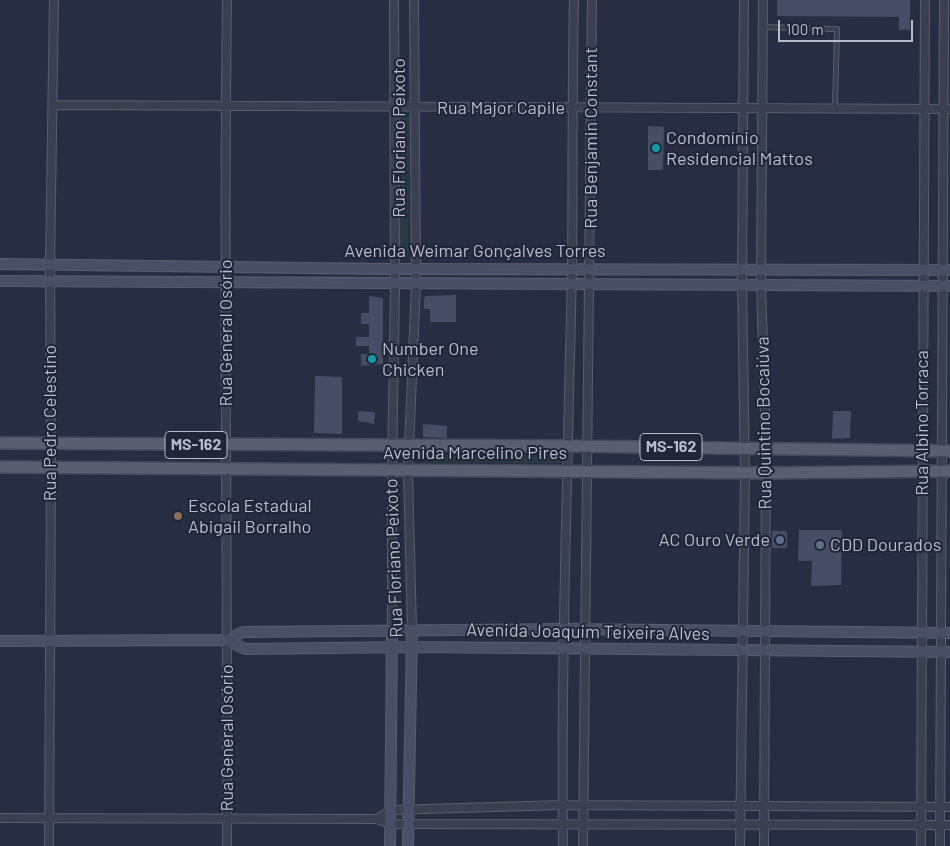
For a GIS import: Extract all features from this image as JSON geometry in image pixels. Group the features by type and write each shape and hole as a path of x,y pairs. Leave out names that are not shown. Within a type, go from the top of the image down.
{"main road":[{"name":"Avenida Weimar Gonçalves Torres","path":"0,264 416,269 762,268 946,270"},
{"name":"Avenida Weimar Gonçalves Torres","path":"0,281 395,285 761,284 946,286"},
{"name":"Avenida Marcelino Pires","path":"0,444 585,446 946,451"},
{"name":"Avenida Marcelino Pires","path":"0,467 586,470 745,473 946,471"},
{"name":"Avenida Joaquim Teixeira Alves","path":"0,641 228,640 244,632 392,630 764,630 946,633"},
{"name":"Rua Floriano Peixoto","path":"390,846 392,630"},
{"name":"Rua Floriano Peixoto","path":"408,846 412,630"},
{"name":"Avenida Joaquim Teixeira Alves","path":"228,640 244,649 413,647 945,652"}],"street":[{"name":"Rua Pedro Celestino","path":"49,846 50,265 54,0"},
{"name":"Rua General Osório","path":"227,0 225,446 228,640 227,846"},
{"name":"Rua Floriano Peixoto","path":"392,630 395,285 394,0"},
{"name":"Rua Floriano Peixoto","path":"412,630 408,470 416,284 414,0"},
{"name":"Rua Benjamin Constant","path":"563,846 566,446 572,268 571,107 574,0"},
{"name":"Rua Benjamin Constant","path":"583,846 585,446 590,268 592,0"},
{"name":"Rua Quintino Bocaiúva","path":"740,846 745,473 742,284 744,0"},
{"name":"Rua Quintino Bocaiúva","path":"763,0 761,284 766,448 764,846"},
{"name":"Rua Albino Torraca","path":"921,846 922,286 924,270 925,0"},
{"name":"Rua Albino Torraca","path":"940,846 946,633 946,109 944,0"},
{"name":"Rua Major Capile","path":"53,105 226,104 395,108 762,107 946,109"},
{"path":"377,819 390,810 563,805 740,808 950,807"},
{"path":"0,818 377,819 390,824 563,826 950,826"}],"lane":[{"path":"762,27 837,29 836,108"}],"shaded area":[{"path":"400,115 410,115 408,254 398,254"},
{"path":"426,455 560,455 560,463 426,462"}],"building":[{"path":"777,0 910,0 910,30 899,30 899,17 777,16"},
{"name":"Condomínio Residencial Mattos","path":"648,126 664,127 663,170 648,170"},
{"path":"456,295 456,322 430,322 430,309 424,309 424,298 426,296"},
{"path":"369,296 383,298 383,364 361,366 361,354 369,354 369,346 356,346 356,337 369,337 369,324 361,324 361,313 369,313"},
{"path":"315,376 342,377 342,434 314,433"},
{"path":"358,411 375,412 374,424 358,421"},
{"path":"833,411 851,411 850,438 832,439"},
{"path":"423,424 447,426 447,438 423,437"},
{"name":"CDD Dourados","path":"799,530 842,530 841,585 811,586 812,561 798,561"},
{"name":"AC Ouro Verde","path":"772,531 787,531 787,548 772,548"}],"place":[{"name":"Condomínio Residencial Mattos","path":"656,148"},
{"name":"Number One Chicken","path":"372,359"},
{"name":"Escola Estadual Abigail Borralho","path":"178,516"},
{"name":"AC Ouro Verde","path":"780,540"},
{"name":"CDD Dourados","path":"820,545"}]}
